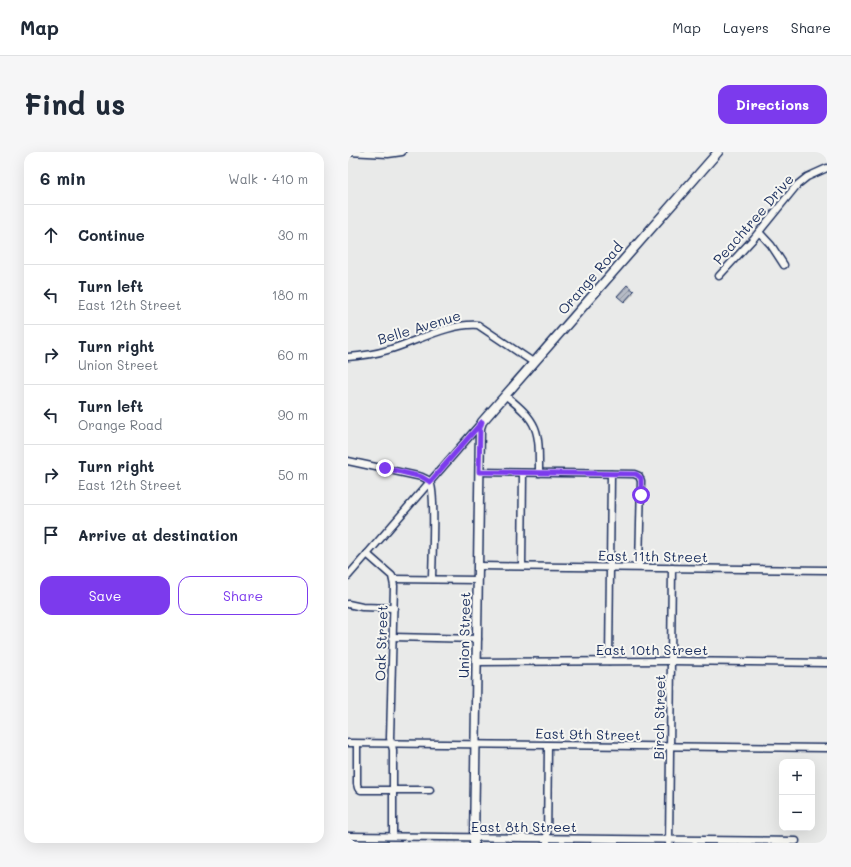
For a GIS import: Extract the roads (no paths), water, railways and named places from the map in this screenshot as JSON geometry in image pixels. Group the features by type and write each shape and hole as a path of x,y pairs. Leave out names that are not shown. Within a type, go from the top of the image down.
{"main road":[{"name":"Orange Road","path":"481,425 533,362 718,152"},
{"name":"Union Street","path":"475,840 479,472 481,425"}],"street":[{"path":"348,152 388,154 402,152"},
{"name":"Peachtree Drive","path":"719,276 759,232 797,185 807,177 827,168"},
{"path":"759,232 771,245 784,265"},
{"name":"Belle Avenue","path":"348,357 388,350 436,333 462,325 471,324 478,325 533,362"},
{"path":"505,395 526,413 535,428 538,439 539,473"},
{"name":"Orange Road","path":"348,576 481,425"},
{"path":"348,461 422,477 430,482 433,503 432,579"},
{"path":"479,472 634,474 639,476 641,481 639,567"},
{"path":"522,566 523,473"},
{"path":"609,661 611,474"},
{"path":"367,554 392,576 393,579 478,580"},
{"name":"East 11th Street","path":"478,566 827,570"},
{"name":"Birch Street","path":"669,841 672,568"},
{"name":"Oak Street","path":"393,579 394,608 391,744 393,750 393,836"},
{"path":"348,604 362,607 394,608"},
{"path":"393,638 478,640"},
{"name":"East 10th Street","path":"477,662 827,662"},
{"name":"East 9th Street","path":"348,743 827,748"},
{"path":"358,744 358,788 361,790 430,790"},
{"path":"547,841 548,746"},
{"name":"East 8th Street","path":"348,836 547,841 796,841"}]}
